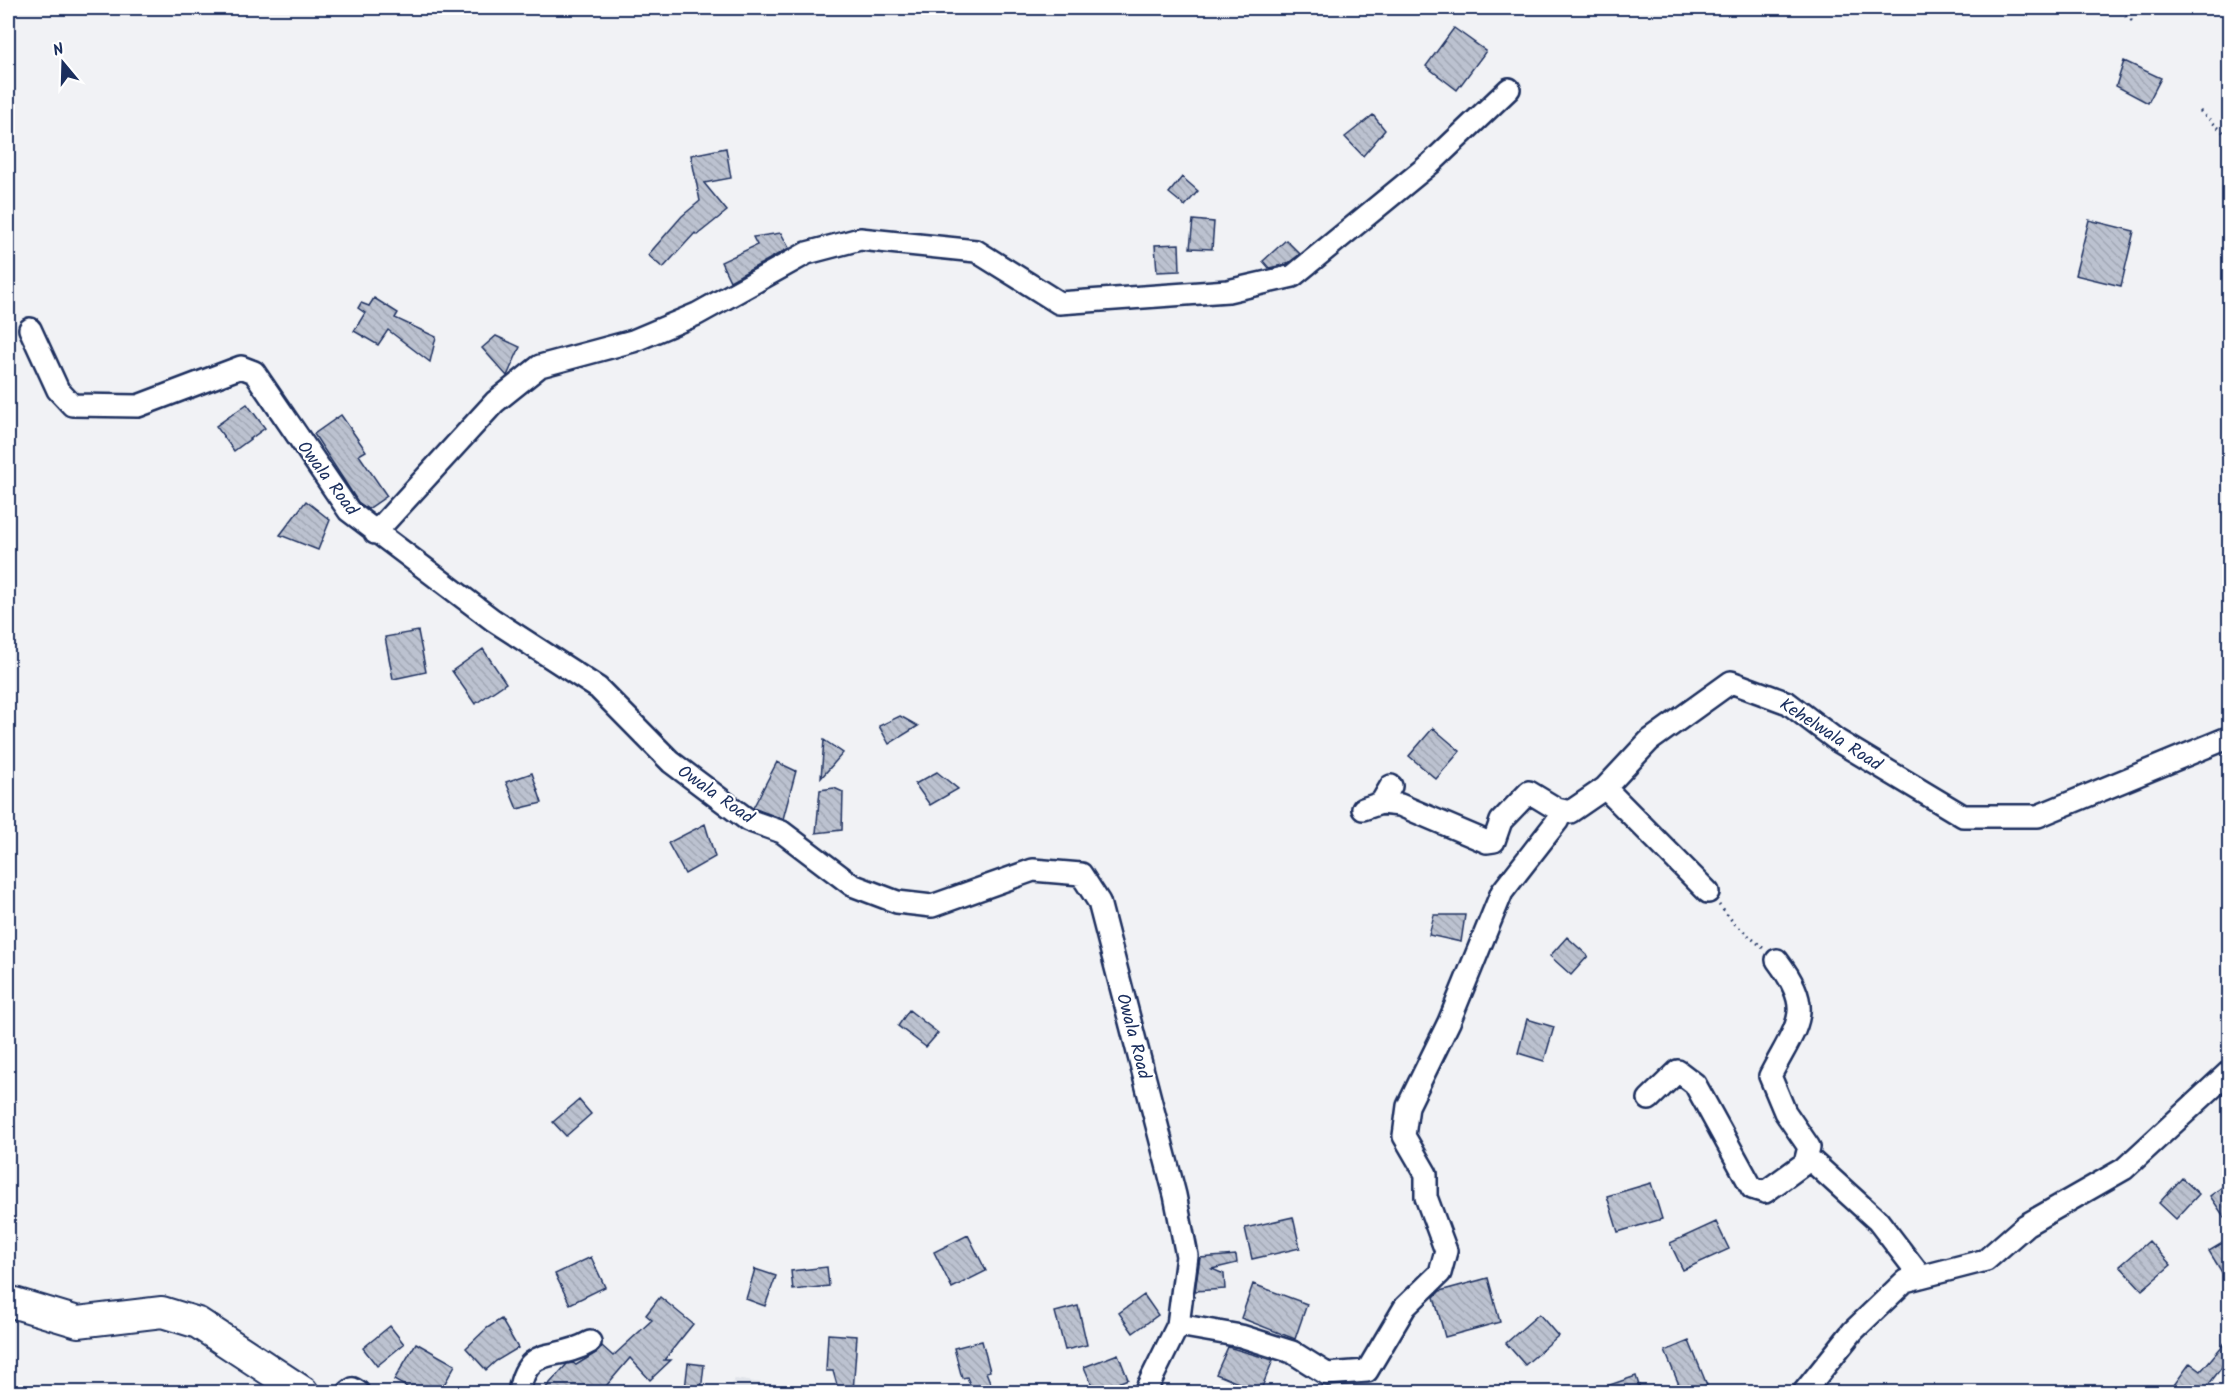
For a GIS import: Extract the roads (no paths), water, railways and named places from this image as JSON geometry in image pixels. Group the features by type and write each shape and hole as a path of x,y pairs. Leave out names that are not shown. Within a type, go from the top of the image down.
{"main road":[{"path":"8,1301 78,1322 162,1312 198,1323 303,1392"}],"street":[{"path":"375,533 495,402 540,366 633,341 698,314 807,253 860,239 976,251 1059,303 1228,291 1293,276 1431,163 1509,89"},
{"name":"Owala Road","path":"30,329 58,390 72,405 138,406 241,367 254,372 349,511 375,533 493,620 598,688 671,762 747,820 782,832 852,885 897,902 932,906 1033,870 1081,874 1099,902 1175,1195 1187,1256 1178,1325 1146,1392"},
{"name":"Kehelwala Road","path":"1557,810 1570,812 1605,788 1649,741 1731,682 1788,703 1838,741 1963,816 2038,816 2229,737"},
{"path":"1605,788 1708,892"},
{"path":"1178,1325 1241,1336 1292,1352 1327,1374 1367,1371 1405,1307 1440,1273 1446,1251 1426,1197 1426,1174 1404,1136 1408,1106 1449,1022 1502,892 1558,820 1557,810 1529,792 1501,821 1494,841 1488,842 1400,805 1378,799"},
{"path":"1777,960 1795,984 1801,1004 1797,1022 1770,1076 1785,1112 1809,1147 1805,1162"},
{"path":"1649,1099 1678,1071 1695,1084 1752,1188 1765,1192 1805,1162 1813,1162 1878,1221 1921,1277"},
{"path":"1804,1392 1853,1330 1905,1281 1986,1260 2026,1225 2124,1169 2229,1071"},
{"path":"519,1392 522,1373 537,1358 577,1350 590,1342"},
{"path":"349,1392 353,1389 358,1392"}]}
